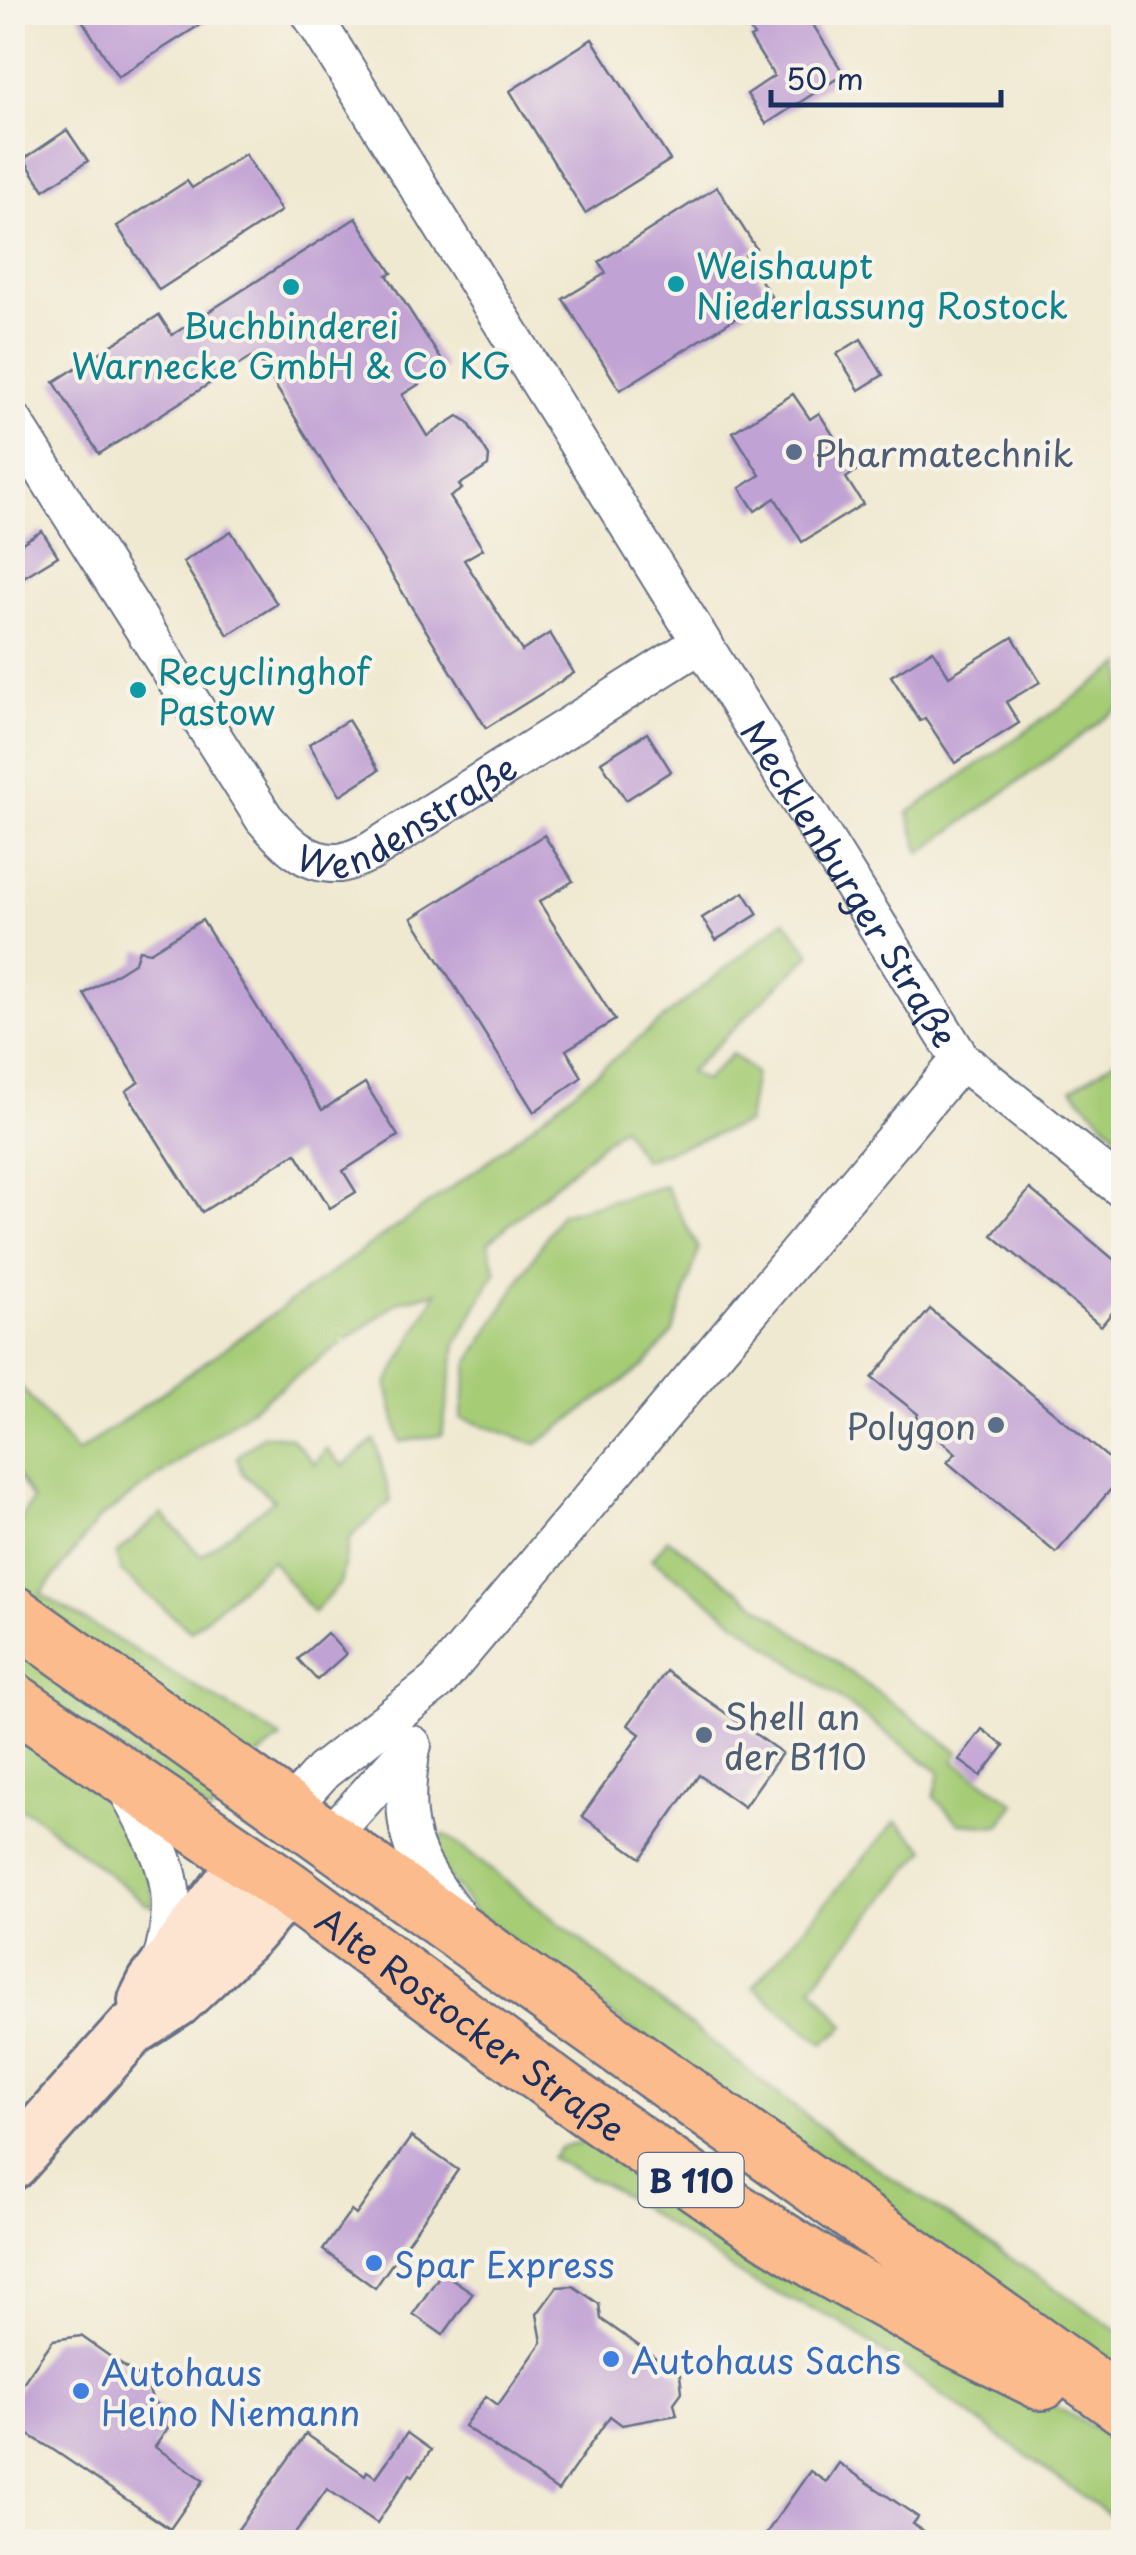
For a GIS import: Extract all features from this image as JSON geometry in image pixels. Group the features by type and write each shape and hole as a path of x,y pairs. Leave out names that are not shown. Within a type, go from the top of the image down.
{"main road":[{"name":"B 110","path":"12,1613 308,1824"},
{"name":"B 110","path":"12,1700 267,1875"},
{"path":"267,1875 308,1824"},
{"name":"Alte Rostocker Straße","path":"308,1824 1124,2408"},
{"name":"Alte Rostocker Straße","path":"267,1875 567,2094 740,2214 828,2269 945,2334 1124,2426"}],"street":[{"name":"Mecklenburger Straße","path":"308,1824 323,1771 437,1682 961,1060 310,12"},
{"name":"Wendenstraße","path":"12,420 264,818 289,846 314,860 341,863 370,852 701,643"},
{"path":"961,1060 1124,1190"},
{"name":"Mecklenburger Straße","path":"308,1824 410,1748 437,1682"},
{"path":"410,1748 405,1812 416,1856 481,1949"},
{"path":"118,1772 163,1856 172,1896 167,1946 132,2030"},
{"path":"154,1983 267,1875"},
{"path":"12,2163 132,2030 176,2001 248,1932 267,1875"}],"green space":[{"path":"1123,664 1123,705 921,853 908,813"},
{"path":"785,920 811,954 689,1072 705,1081 732,1054 755,1073 747,1123 643,1160 622,1126 488,1243 496,1271 456,1344 442,1435 400,1442 387,1385 437,1292 400,1301 99,1519 41,1594 281,1738 247,1766 13,1601 13,1532 32,1500 13,1467 12,1376 77,1453 483,1165"},
{"path":"1123,1055 1123,1141 1072,1089"},
{"path":"665,1186 699,1249 673,1332 645,1365 537,1444 461,1418 469,1363 560,1214"},
{"path":"263,1435 290,1437 315,1464 326,1449 343,1466 375,1440 391,1501 350,1538 340,1584 313,1613 271,1560 191,1631 121,1572 116,1554 162,1514 201,1556 274,1500 242,1473 237,1457"},
{"path":"668,1539 959,1752 954,1761 1015,1803 999,1826 959,1823 934,1797 940,1773 652,1559"},
{"path":"13,1644 224,1794 210,1814 13,1675"},
{"path":"12,1732 108,1799 148,1864 154,1907 31,1813 13,1806"},
{"path":"896,1821 926,1849 812,1986 845,2026 823,2044 753,1987"},
{"path":"446,1835 847,2148 1123,2334 1123,2394 475,1913 423,1842"},
{"path":"594,2138 1123,2444 1123,2525 839,2321 753,2283 618,2192 551,2158 561,2147"}],"building":[{"path":"77,12 220,12 118,77"},
{"path":"739,12 805,12 844,74 766,124 747,94 774,76"},
{"path":"592,39 670,160 585,213 510,91"},
{"path":"67,130 88,161 44,190 24,159"},
{"path":"245,154 281,211 159,290 117,226 187,181 192,188"},
{"name":"Weishaupt Niederlassung Rostock","path":"717,187 756,248 745,255 771,296 620,390 563,299 606,273 599,262"},
{"path":"356,218 446,367 402,395 427,436 458,416 468,422 489,456 488,466 459,485 462,489 450,497 483,549 464,560 522,651 550,633 574,673 486,728 256,354 99,454 54,382 159,315 172,335"},
{"path":"861,339 883,375 859,390 837,354"},
{"name":"Pharmatechnik","path":"793,394 810,419 819,413 856,471 846,478 863,504 802,542 775,498 755,511 740,488 760,475 733,432"},
{"path":"42,531 58,556 12,584 12,549"},
{"path":"231,531 277,604 228,635 183,562"},
{"path":"1013,637 1040,682 1006,702 1019,723 955,763 925,718 920,721 891,676 933,650 949,676"},
{"path":"348,720 379,770 340,795 309,744"},
{"path":"647,733 671,771 626,800 601,762"},
{"path":"544,835 573,881 539,902 615,1020 566,1050 582,1077 534,1112 412,918"},
{"path":"744,892 758,914 716,940 702,918"},
{"path":"202,920 322,1110 365,1083 398,1136 343,1171 356,1192 330,1208 296,1153 202,1212 126,1091 139,1082 84,994 135,962 139,950 150,952"},
{"path":"1030,1189 1124,1268 1124,1298 1101,1326 992,1235"},
{"name":"Polygon","path":"930,1309 1124,1471 1056,1553 947,1462 956,1453 915,1419 918,1414 872,1378"},
{"path":"327,1633 346,1654 317,1680 298,1659"},
{"path":"666,1671 782,1753 744,1807 699,1775 641,1858 582,1816 640,1734 628,1725"},
{"path":"982,1729 1004,1746 981,1776 959,1760"},
{"path":"411,2137 458,2170 375,2288 323,2250 351,2211 356,2215"},
{"path":"442,2272 473,2293 443,2335 413,2314"},
{"path":"573,2286 599,2304 601,2319 680,2375 682,2392 674,2403 677,2415 622,2425 610,2416 558,2491 464,2426 486,2396 498,2405 542,2342 537,2314 557,2287"},
{"path":"81,2336 146,2382 153,2402 175,2417 155,2447 204,2480 170,2529 16,2427 13,2397 53,2340"},
{"path":"407,2433 431,2450 377,2523 327,2489 289,2542 229,2542 306,2434 365,2475 367,2471 376,2477"},
{"path":"839,2463 918,2517 913,2524 941,2542 760,2542 810,2471 826,2482"}],"place":[{"name":"Weishaupt Niederlassung Rostock","path":"676,284"},
{"name":"Buchbinderei Warnecke GmbH & Co KG","path":"291,287"},
{"name":"Pharmatechnik","path":"794,452"},
{"name":"Recyclinghof Pastow","path":"138,690"},
{"name":"Polygon","path":"996,1425"},
{"name":"Shell an der B110","path":"704,1735"},
{"name":"Spar Express","path":"374,2263"},
{"name":"Autohaus Sachs","path":"611,2359"},
{"name":"Autohaus Heino Niemann","path":"81,2391"}]}
